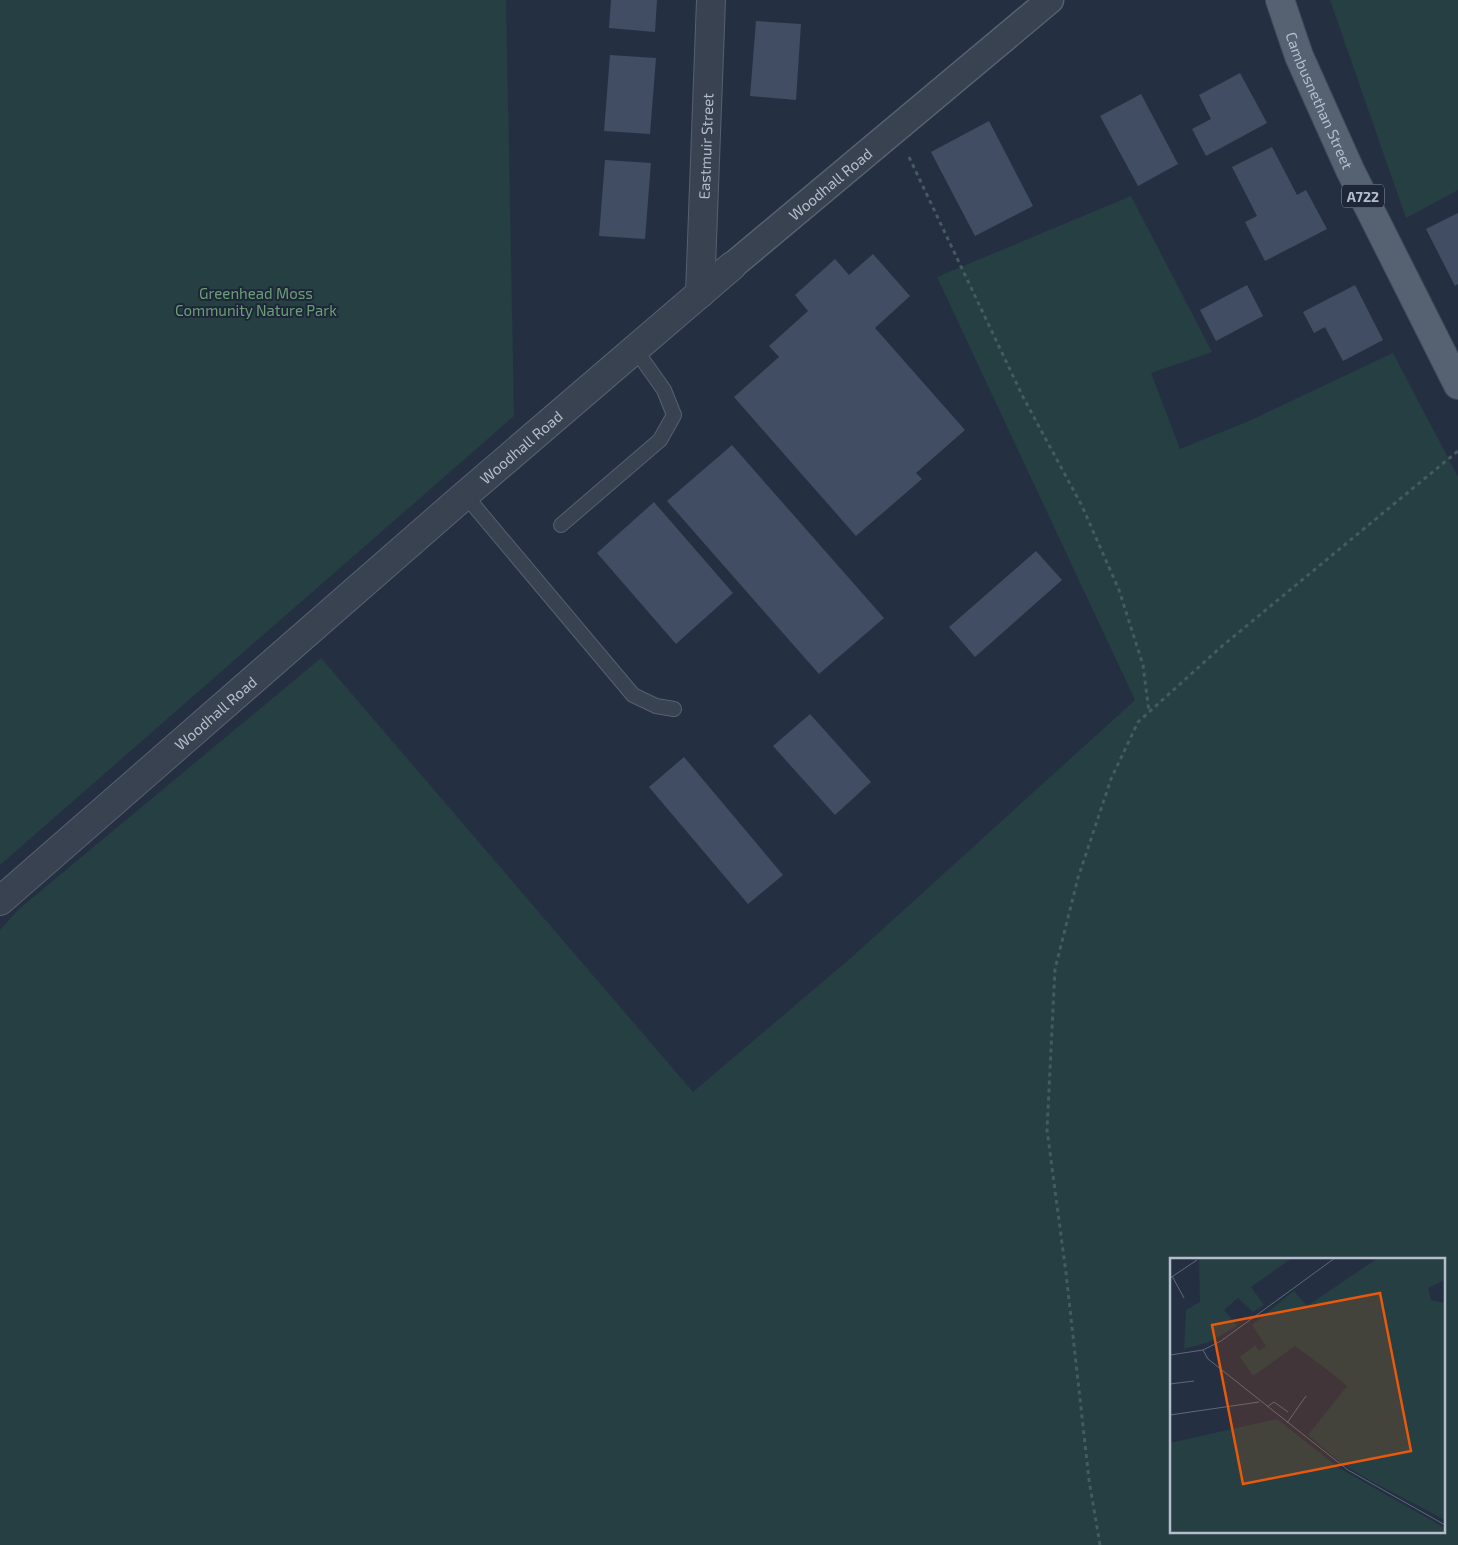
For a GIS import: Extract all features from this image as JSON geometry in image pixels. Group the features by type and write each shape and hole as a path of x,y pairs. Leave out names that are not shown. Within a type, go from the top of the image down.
{"main road":[{"name":"Cambusnethan Street","path":"1280,0 1299,56 1350,170 1458,385"}],"street":[{"name":"Eastmuir Street","path":"700,294 710,0"},
{"name":"Woodhall Road","path":"0,901 635,349 1050,0"}],"lane":[{"path":"561,526 660,440 674,415 664,390 635,349"},
{"path":"465,495 633,695 656,706 674,709"}],"path":[{"path":"896,129 1023,397 1082,506 1119,590 1143,665 1149,712"},
{"path":"1100,1545 1090,1480 1047,1130 1054,969 1078,878 1111,779 1138,722 1221,647 1458,451"}],"green space":[{"name":"Greenhead Moss Community Nature Park","path":"0,0 506,0 514,416 0,865"},
{"path":"1330,0 1458,0 1458,190 1406,218"},
{"path":"1131,196 1212,352 1151,373 1180,449 1249,421 1393,353 1458,477 1458,1545 0,1545 0,930 19,909 321,658 693,1092 852,957 1135,700 937,277"}],"building":[{"path":"611,0 657,0 655,32 609,28"},
{"path":"756,21 801,24 796,100 750,96"},
{"path":"610,55 656,58 650,134 604,131"},
{"path":"1240,73 1267,123 1206,156 1192,129 1211,119 1199,95"},
{"path":"1141,94 1178,164 1138,186 1100,116"},
{"path":"989,121 1033,206 975,236 931,152"},
{"path":"1272,147 1297,195 1306,190 1327,229 1265,261 1245,222 1257,216 1232,167"},
{"path":"605,160 651,163 645,239 599,236"},
{"path":"1458,213 1458,284 1455,286 1426,229"},
{"path":"873,254 910,296 875,328 965,430 916,473 922,479 856,536 734,397 779,357 769,346 808,311 795,295 835,259 849,275"},
{"path":"1247,285 1263,316 1216,341 1200,310"},
{"path":"1355,285 1383,340 1343,361 1325,327 1314,333 1303,312"},
{"path":"732,445 884,618 819,674 667,501"},
{"path":"654,502 733,593 676,644 597,553"},
{"path":"1036,551 1062,580 975,657 949,627"},
{"path":"810,714 871,782 835,815 773,746"},
{"path":"684,757 783,875 748,904 649,787"}]}
